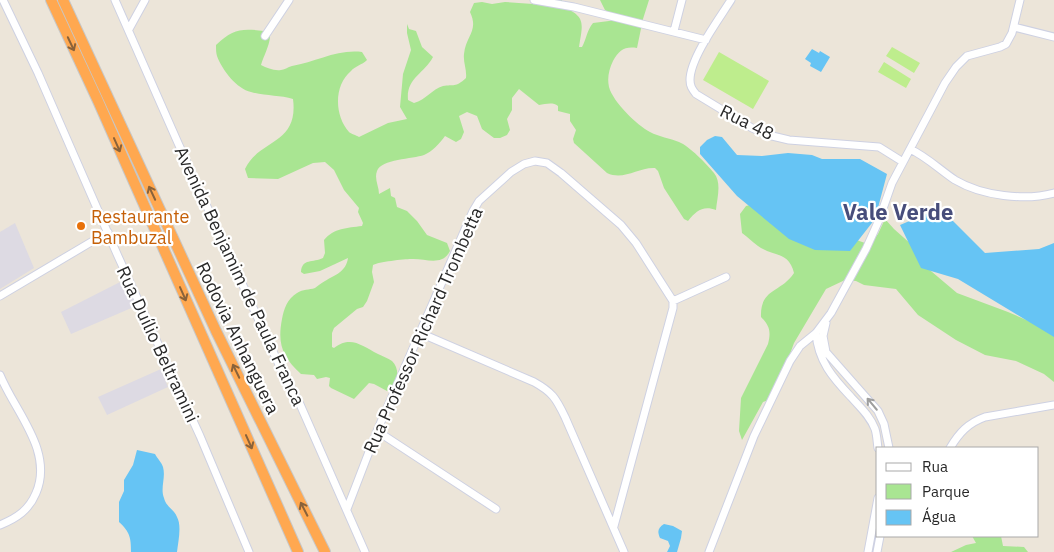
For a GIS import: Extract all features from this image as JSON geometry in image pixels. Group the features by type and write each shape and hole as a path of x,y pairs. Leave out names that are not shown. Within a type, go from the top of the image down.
{"highway":[{"name":"Rodovia Anhanguera","path":"51,0 98,101 298,552"},
{"name":"Rodovia Anhanguera","path":"63,0 216,331 325,552"}],"street":[{"name":"Rua Duílio Beltramini","path":"3,0 38,73 200,436 249,552"},
{"name":"Avenida Benjamim de Paula Franca","path":"116,0 178,143 347,509 365,552"},
{"path":"129,28 145,0"},
{"path":"265,36 289,0"},
{"path":"534,0 574,4 706,40"},
{"path":"674,31 682,0"},
{"name":"Rua 48","path":"731,0 694,62 690,79 691,88 696,94 752,128 768,135 789,140 879,147 903,162"},
{"path":"709,552 754,436 790,361 800,346 816,333 827,318 866,249 880,220 892,183 945,84 956,67 967,56 1000,48 1006,44 1014,27 1020,0"},
{"path":"1014,27 1054,37"},
{"path":"910,149 922,155 956,180 969,186 1003,195 1020,197 1036,197 1054,193"},
{"name":"Rua Professor Richard Trombetta","path":"347,509 377,431 466,225 479,201 510,172 524,164 535,161 547,163 561,173 621,225 636,243 672,301"},
{"path":"0,296 108,232"},
{"path":"614,526 655,378 673,308 672,301 726,278"},
{"path":"827,318 823,336 826,352 878,411 884,424 889,447"},
{"path":"420,333 534,382 549,391 565,416 624,552"},
{"path":"816,333 820,357 835,379 868,415 875,429 878,447"},
{"path":"0,375 34,438 41,467 39,485 29,505 20,516 0,525"},
{"path":"951,447 958,434 976,420 1054,405"},
{"path":"377,431 496,509"},
{"path":"868,552 876,509"},
{"path":"877,550 880,537"},
{"path":"877,550 886,537"}],"shaded area":[{"path":"15,223 34,268 0,289 0,232"},
{"path":"124,280 136,306 71,334 61,312"},
{"path":"161,369 168,387 107,415 98,397"}],"green space":[{"path":"538,0 562,0 562,6 579,17 582,26 579,47 582,47 593,23 617,20 616,17 605,10 600,0 649,0 637,48 626,48 615,57 609,74 609,87 620,106 645,129 653,134 688,147 711,169 718,181 716,210 707,208 694,214 688,221 684,219 664,188 658,171 655,168 643,169 625,175 607,173 574,143 573,139 576,130 570,121 570,114 558,111 558,106 554,104 539,105 519,89 512,98 512,110 507,119 510,130 507,135 494,138 482,129 477,116 467,112 459,116 464,132 461,139 456,142 445,136 427,154 384,164 377,171 376,177 379,194 390,188 391,196 395,198 397,207 407,211 427,235 447,243 450,251 442,259 433,261 408,259 373,265 374,282 367,301 363,307 357,309 334,328 332,347 334,348 346,342 356,343 392,361 397,369 397,378 394,386 387,391 369,383 354,399 331,388 329,386 330,378 317,379 314,375 301,374 286,356 281,343 280,336 285,308 288,301 297,293 315,288 345,267 348,258 320,271 304,274 301,272 303,265 306,263 323,258 325,253 324,240 336,231 362,226 363,223 358,212 359,208 344,190 334,170 325,162 313,163 278,179 248,178 245,169 251,159 276,140 290,125 293,114 293,99 256,93 240,87 222,67 217,56 216,45 227,36 238,31 264,31 270,37 261,65 278,70 344,52 362,52 367,60 345,77 341,84 338,100 344,125 350,133 359,137 388,123 407,119 400,107 403,74 411,50 407,24 409,29 416,31 422,47 433,57 410,86 408,100 414,103 422,100 439,87 457,84 466,78 464,54 473,29 470,12 474,3 492,4 505,2 533,4 538,2"},
{"path":"892,47 920,63 914,73 886,56"},
{"path":"719,52 769,81 753,109 703,80"},
{"path":"884,62 911,79 906,88 878,72"},
{"path":"754,204 865,243 869,234 874,239 885,219 912,245 925,266 957,293 1054,332 1054,382 1044,374 1016,361 985,355 956,340 918,315 896,289 864,285 856,281 845,280 826,289 794,343 774,398 763,402 742,440 739,431 741,398 769,340 768,326 761,317 764,301 794,273 788,261 780,255 764,249 742,233 740,214 746,206"},
{"path":"973,537 1001,537 1003,546 1024,547 1028,552 951,552 966,545 976,543"}],"water":[{"path":"812,49 830,57 821,72 810,66 811,63 805,59"},
{"path":"715,136 722,137 737,155 762,156 788,153 812,155 822,159 860,159 887,174 875,219 850,251 815,250 789,239 737,196 700,154 700,147 707,140"},
{"path":"940,208 985,253 1039,249 1054,243 1054,337 958,279 921,268 900,225"},
{"path":"137,450 155,454 162,465 164,471 163,494 166,504 176,514 179,525 177,552 131,552 129,536 126,529 119,522 119,502 124,491 124,480 133,465"},
{"path":"664,524 682,531 677,552 667,552 670,546 668,541 660,538 659,530"}],"place":[{"name":"Restaurante Bambuzal","path":"81,226"}],"district":[{"name":"Vale Verde","path":"898,211"}]}
